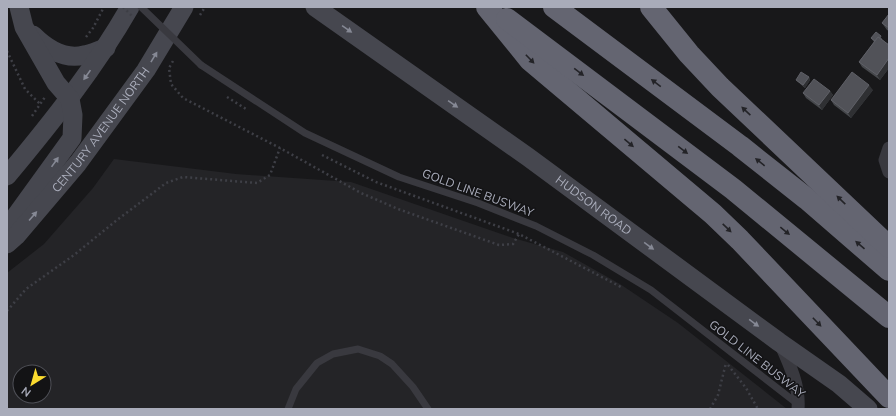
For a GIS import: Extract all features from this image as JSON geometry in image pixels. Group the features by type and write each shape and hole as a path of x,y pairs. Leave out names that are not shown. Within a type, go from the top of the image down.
{"highway":[{"path":"487,7 530,60 713,214 750,250 889,397"},
{"path":"492,7 733,189 889,317"},
{"path":"554,7 740,146 807,199 889,270"},
{"path":"651,7 689,54 720,87 889,247"}],"street":[{"path":"7,228 72,138 73,115 70,99 56,83 24,27 19,7"},
{"path":"7,176 70,99 106,48 130,7"},
{"name":"HUDSON ROAD","path":"314,7 528,157 779,342 839,384 868,409"},
{"name":"CENTURY AVENUE NORTH","path":"7,244 16,236 78,163 146,70 191,13"},
{"path":"24,27 42,44 56,52 68,56 83,56 106,48"},
{"path":"887,166 889,148"},
{"path":"779,342 787,358 794,378 800,407"}],"lane":[{"name":"GOLD LINE BUSWAY","path":"141,7 201,65 305,133 399,177 478,203 536,226 593,255 651,290 800,407"},
{"path":"288,409 296,389 317,363 333,354 358,349 380,356 392,364 413,387 428,409"}],"path":[{"path":"82,40 93,28 104,7"},
{"path":"191,13 205,7"},
{"path":"7,51 25,89 40,104"},
{"path":"176,55 169,68 171,84 183,98 280,148 361,193 398,209 499,245 513,244 519,234"},
{"path":"223,94 248,110"},
{"path":"7,312 26,289 74,255 116,220 166,183 183,178 257,183 270,175 280,148"},
{"path":"318,152 376,182 519,234 624,288"},
{"path":"710,409 718,395 726,362 746,388 758,409"}],"shaded area":[{"path":"114,159 236,174 351,182 513,238 563,252 620,284 678,323 787,409 7,409 7,273 44,244 93,188"}],"building":[{"path":"889,14 889,28 882,23"},
{"path":"876,32 881,36 875,41 871,38"},
{"path":"878,37 889,45 889,58 877,75 859,62"},
{"path":"801,72 809,77 803,85 796,80"},
{"path":"852,72 869,85 848,113 831,100"},
{"path":"814,79 830,91 819,105 803,93"}]}
